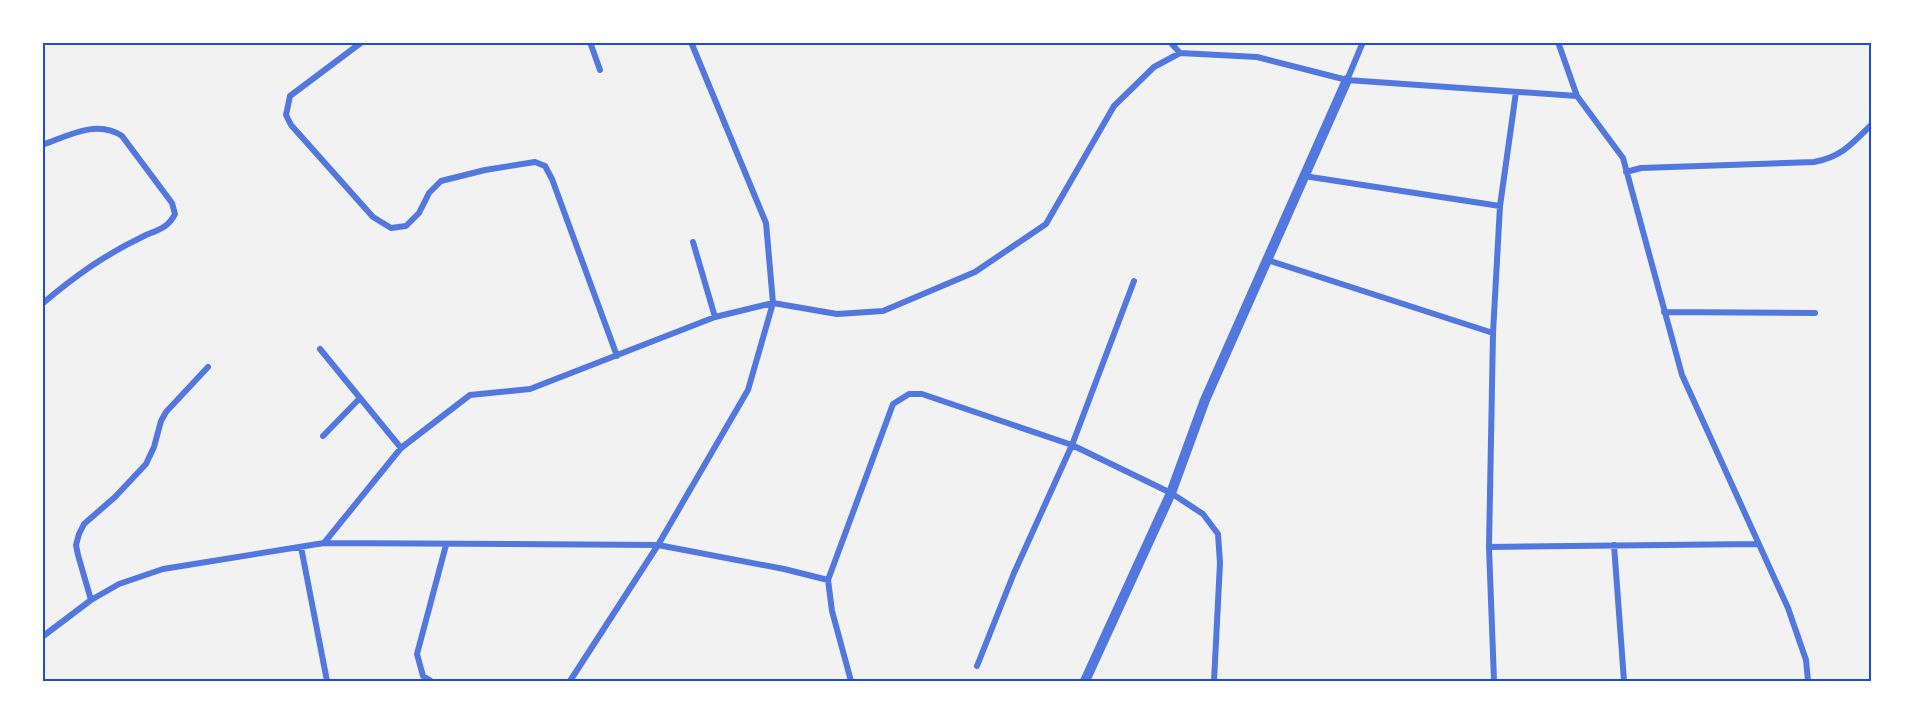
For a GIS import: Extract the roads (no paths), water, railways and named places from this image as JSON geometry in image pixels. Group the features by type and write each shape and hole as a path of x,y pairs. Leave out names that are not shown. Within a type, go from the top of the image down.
{"street":[{"path":"362,42 290,96 286,115 291,125 373,217 392,228 406,226 419,213 429,193 441,181 484,170 534,162 545,166 552,178 617,356"},
{"path":"590,42 600,69"},
{"path":"570,681 658,545 748,390 773,303 766,223 691,42"},
{"path":"1170,42 1180,53"},
{"path":"1179,42 1180,53"},
{"path":"1085,681 1171,493 1204,400 1364,42"},
{"path":"1558,42 1577,96 1623,158 1682,375 1788,608 1806,660 1808,681"},
{"path":"324,543 401,448 470,395 530,389 715,318 773,303 837,314 883,311 975,272 1046,224 1114,106 1154,67 1180,53 1257,57 1347,80 1577,96"},
{"path":"1494,681 1489,547 1492,333 1500,206 1516,92"},
{"path":"1626,172 1641,168 1814,162 1831,159 1846,149 1871,125"},
{"path":"42,145 93,128 113,130 122,136 172,203 174,214 168,225 112,251 64,284 42,303"},
{"path":"1304,176 1500,206"},
{"path":"693,242 715,318"},
{"path":"1267,260 1492,333"},
{"path":"977,666 1014,573 1072,446 1134,281"},
{"path":"1664,312 1815,313"},
{"path":"320,349 401,448"},
{"path":"91,600 76,545 84,524 115,497 146,464 166,412 208,367"},
{"path":"851,681 832,611 828,580 893,404 909,394 922,394 1072,446 1171,493 1203,514 1218,534 1220,563 1214,681"},
{"path":"323,436 360,398"},
{"path":"42,637 91,600 119,584 163,569 324,543 658,545 784,569 828,580"},
{"path":"1489,547 1757,544"},
{"path":"431,681 423,676 417,654 446,545"},
{"path":"1614,546 1624,681"},
{"path":"301,547 327,681"}]}
